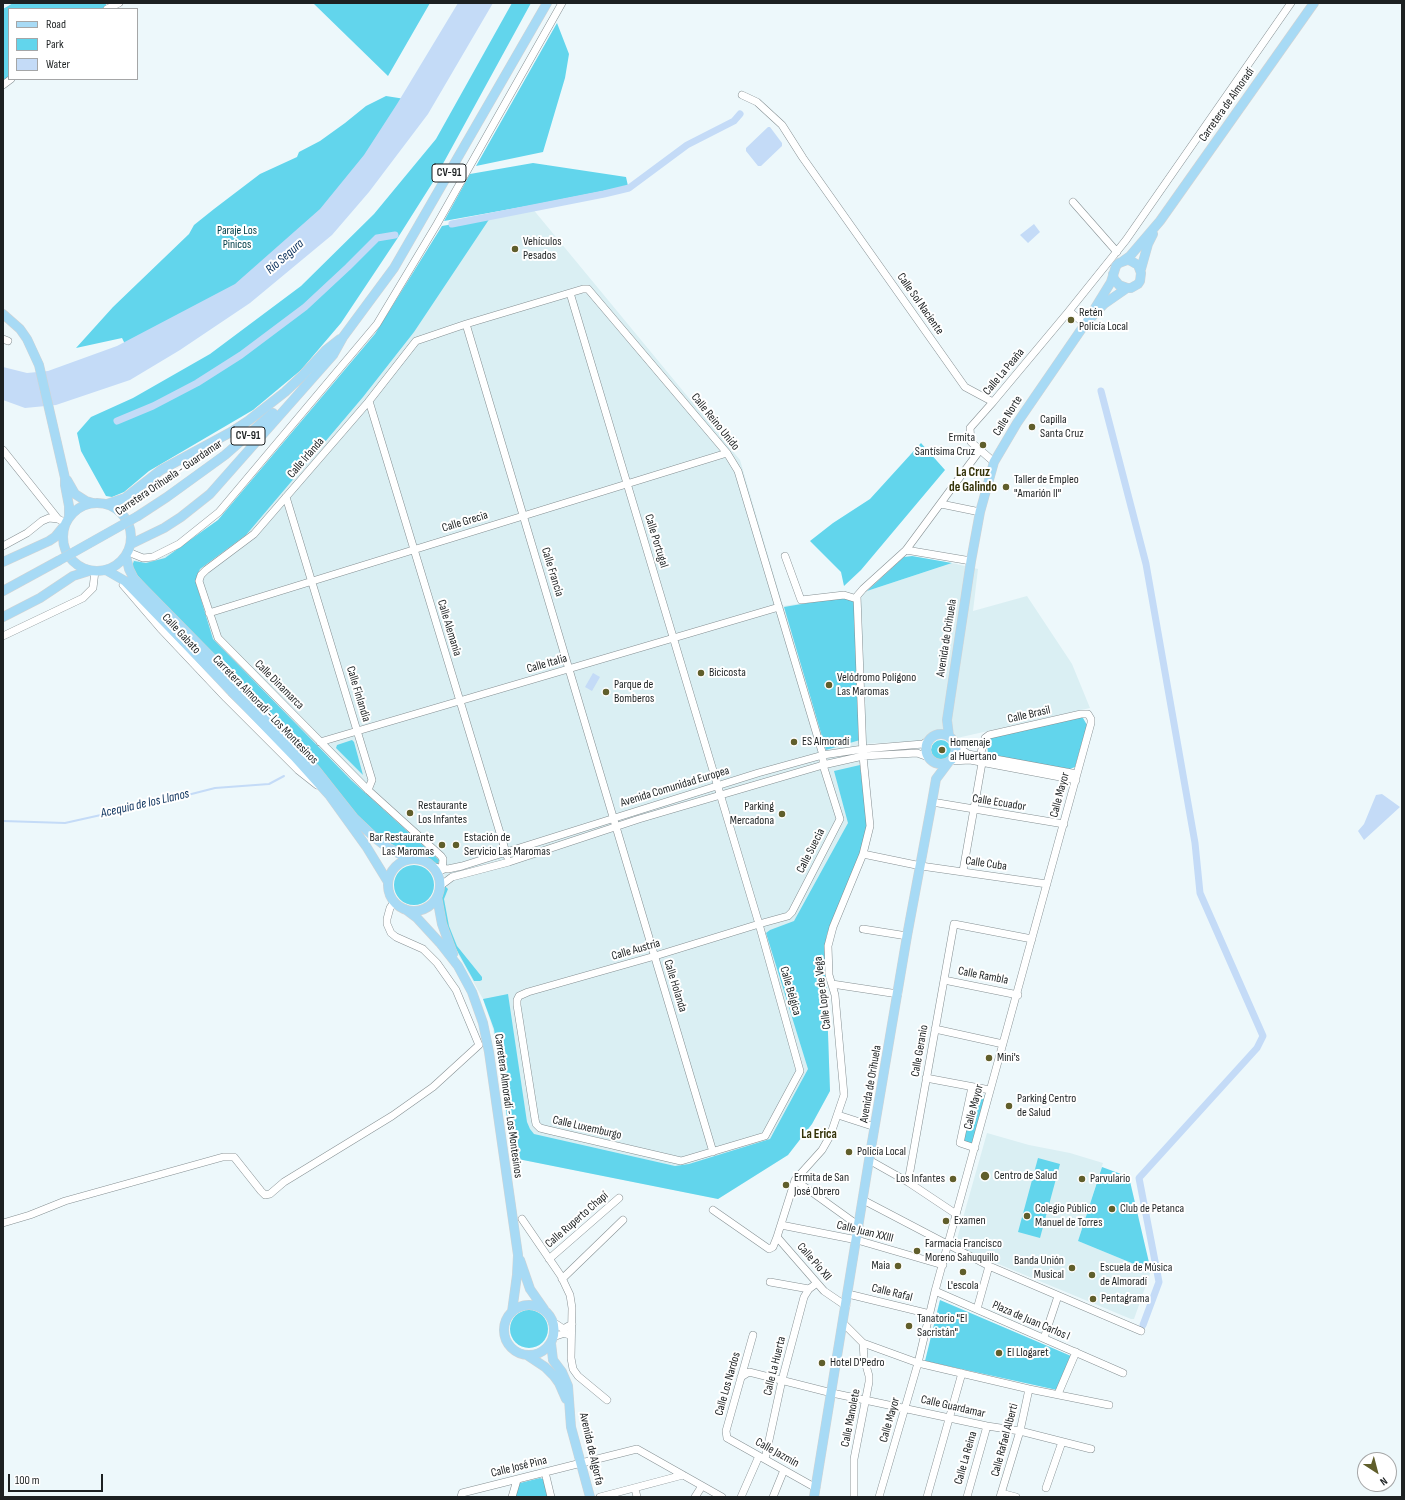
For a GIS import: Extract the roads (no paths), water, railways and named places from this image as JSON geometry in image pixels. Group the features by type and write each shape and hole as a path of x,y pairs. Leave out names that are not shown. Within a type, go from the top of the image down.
{"main road":[{"name":"CV-91","path":"343,337 394,268 546,3"},
{"name":"Carretera de Almoradí","path":"1160,221 1314,3"},
{"path":"1087,322 1116,266 1130,256 1160,221"},
{"path":"1087,322 1111,298 1127,288 1138,284 1141,277 1140,269 1148,244 1160,221"},
{"path":"1123,261 1131,261 1138,265 1140,269"},
{"path":"1113,274 1119,285 1127,288"},
{"path":"3,314 20,329 27,339 39,365 65,478 75,494 93,503 107,504 125,498 161,470 231,432 248,421 285,392 326,350 343,337"},
{"name":"Calle Norte","path":"972,561 980,512 994,462 1017,423 1087,322"},
{"path":"3,617 40,598 73,576 92,571 106,570 120,562 128,551 181,518 210,494 333,355 343,337"},
{"name":"Carretera Orihuela - Guardamar","path":"3,591 138,516 203,472 246,438 301,385 343,337"},
{"path":"3,562 55,537 64,521 69,506 64,484 65,478"},
{"path":"92,571 74,563 69,557 63,542 64,521 75,511 93,503"},
{"path":"107,504 122,513 127,520 131,532 128,551"},
{"name":"Carretera Almoradí - Los Montesinos","path":"128,551 129,569 134,579 252,699 316,770 354,818 384,844 410,859"},
{"name":"Avenida de Orihuela","path":"938,734 946,720 972,561"},
{"name":"Carretera Almoradí - Los Montesinos","path":"106,570 125,581 294,756 321,787 366,846 388,882"},
{"name":"Avenida de Orihuela","path":"946,720 949,736"},
{"path":"938,734 949,736 957,746 957,752 950,762 940,765 930,760 926,749 928,741 938,734"},
{"name":"Avenida de Orihuela","path":"815,1492 907,936 936,779 930,760"},
{"name":"Avenida de Orihuela","path":"936,779 950,762"},
{"path":"410,859 422,861 437,868 440,886 437,897 429,906 417,910 405,909 394,902 389,892 388,882 393,870 404,861 410,859"},
{"name":"Carretera Almoradí - Los Montesinos","path":"437,897 442,924 458,966"},
{"name":"Carretera Almoradí - Los Montesinos","path":"405,909 417,918 436,938 458,966 478,1006 483,1023 489,1052 518,1255 518,1276 512,1312"},
{"name":"Carretera Almoradí - Los Montesinos","path":"518,1255 530,1289 544,1310"},
{"path":"528,1305 536,1306 544,1310 551,1317 553,1322 554,1327 552,1340 543,1351 532,1355 526,1355 513,1349 505,1337 506,1320 512,1312 520,1307 528,1305"},
{"name":"Avenida de Algorfa","path":"552,1340 553,1360 562,1372 568,1386 571,1427 590,1497"},
{"name":"Avenida de Algorfa","path":"526,1355 545,1366 554,1376 569,1406"}],"street":[{"path":"109,8 119,3"},
{"path":"128,551 143,558 153,557 179,544 219,512 377,324 437,224 562,3"},
{"name":"Calle La Peaña","path":"994,462 971,442 970,428 1117,252 1173,174 1291,3"},
{"name":"Calle Sol Naciente","path":"742,95 761,105 782,125 803,158 964,388 993,402"},
{"path":"1073,202 1117,252"},
{"name":"Calle Reino Unido","path":"420,338 583,289 588,288 592,292 727,453 738,471 823,755 823,765"},
{"name":"Calle Portugal","path":"570,293 720,795"},
{"path":"1069,311 1087,322"},
{"name":"Calle Francia","path":"466,324 616,826"},
{"name":"Calle Irlanda","path":"199,581 201,575 206,570 254,534 369,401 413,344 420,338"},
{"name":"Calle Alemania","path":"369,401 509,862"},
{"path":"3,450 64,521"},
{"path":"785,556 801,600 844,595 857,599 859,592 906,550 980,450"},
{"name":"Calle Grecia","path":"209,613 727,453"},
{"name":"Calle Finlandia","path":"286,498 372,780 368,790"},
{"path":"941,504 980,512"},
{"path":"3,546 27,533 42,521 49,518 64,521"},
{"path":"906,550 972,561"},
{"path":"3,636 83,598 93,588 92,571"},
{"name":"Calle Dinamarca","path":"199,581 218,638 368,790"},
{"name":"Calle Lope de Vega","path":"781,1225 795,1180 822,1150 830,1136 844,1095 836,995 829,975 828,946 831,933 863,854 870,826 865,790 857,599"},
{"name":"Calle Italia","path":"320,742 779,607"},
{"name":"Calle Brasil","path":"981,760 985,738 989,735 1081,714 1088,714 1091,719 1091,723"},
{"name":"Calle Mayor","path":"879,1497 918,1363 935,1291 1018,994 1091,723"},
{"name":"Avenida Comunidad Europea","path":"440,886 452,878 509,862 616,826 720,795 863,753 923,744 928,741"},
{"path":"957,746 968,754 981,760"},
{"name":"Avenida Comunidad Europea","path":"437,868 454,868 506,853 613,818 823,755 917,753 930,760"},
{"path":"963,871 981,760"},
{"path":"950,762 981,760 1076,777"},
{"name":"Calle Suecia","path":"759,924 788,916 792,912 840,819 823,765"},
{"path":"368,790 442,856 443,859 437,868"},
{"name":"Calle Bélgica","path":"713,1152 765,1136 800,1071 759,924 720,795"},
{"name":"Calle Ecuador","path":"932,802 1064,824"},
{"name":"Calle Holanda","path":"616,826 713,1152"},
{"name":"Calle Cuba","path":"863,854 921,866 1047,884"},
{"path":"3,1223 30,1215 65,1201 223,1157 234,1157 261,1191 266,1195 270,1194 284,1182 392,1116 433,1087 479,1045 456,990 437,963 423,949 396,937 391,933 387,924 387,919 390,908 394,902"},
{"name":"Calle Austria","path":"519,996 528,992 655,956 759,924"},
{"name":"Calle Geranio","path":"908,1182 954,924 1032,939"},
{"path":"863,929 907,936"},
{"name":"Calle Rambla","path":"944,980 1018,994"},
{"path":"832,984 898,994"},
{"name":"Calle Luxemburgo","path":"519,996 517,1005 530,1094 536,1124 540,1128 681,1161 713,1152"},
{"path":"935,1029 1003,1044"},
{"path":"926,1078 990,1090"},
{"path":"972,1087 960,1143 975,1148"},
{"path":"838,1115 875,1127"},
{"path":"870,1160 908,1182 956,1214"},
{"path":"795,1180 859,1226"},
{"name":"Calle Ruperto Chapí","path":"549,1259 619,1198"},
{"path":"863,1200 989,1266 1141,1331"},
{"path":"712,1210 769,1249 772,1247 777,1237 781,1225"},
{"path":"522,1219 562,1278 572,1301 571,1358 573,1369 578,1376 607,1400"},
{"path":"562,1278 623,1220"},
{"name":"Calle Juan XXIII","path":"781,1225 857,1240 943,1265"},
{"name":"Calle Pío XII","path":"777,1237 824,1291 846,1306"},
{"path":"977,1309 989,1266"},
{"path":"770,1282 809,1289 817,1283"},
{"name":"Calle La Huerta","path":"741,1497 762,1458 804,1297 809,1289"},
{"name":"Plaza de Juan Carlos I","path":"935,1291 1076,1352 1058,1394"},
{"name":"Calle Rafal","path":"848,1294 930,1314"},
{"path":"1044,1338 1058,1296"},
{"path":"553,1322 562,1328 572,1324"},
{"path":"844,1323 863,1343 918,1363 1029,1389 1109,1405"},
{"path":"552,1340 565,1333 571,1336"},
{"name":"Calle Los Nardos","path":"727,1438 726,1431 753,1335"},
{"name":"Calle Manolete","path":"854,1497 854,1459 869,1376 864,1358 863,1343"},
{"path":"1076,1352 1123,1373"},
{"name":"Calle Guardamar","path":"740,1377 748,1372 832,1393 866,1399 987,1426 1020,1431 1091,1449"},
{"path":"927,1497 962,1373"},
{"name":"Calle Rafael Alberti","path":"1000,1495 1020,1431 1029,1389"},
{"name":"Calle La Reina","path":"967,1497 987,1426"},
{"name":"Calle Jazmín","path":"727,1438 784,1470 815,1492"},
{"path":"1046,1488 1062,1442"},
{"name":"Calle José Pina","path":"462,1495 545,1472 638,1449 722,1497"},
{"path":"773,1497 784,1470"},
{"path":"545,1472 551,1497"},
{"path":"600,1497 683,1475"},
{"path":"512,1497 517,1480"},
{"path":"695,1497 702,1486"},
{"path":"635,1488 637,1497"},
{"path":"1000,1495 1016,1497"}],"water":[{"name":"Río Segura","path":"458,3 493,3 428,114 369,192 332,235 250,303 180,350 130,380 56,405 25,408 3,400 3,367 27,373 48,371 117,346 235,284 320,209 364,155 397,104"},
{"path":"768,127 770,127 782,143 782,146 761,166 758,166 746,151 746,148"},
{"path":"1034,224 1040,232 1028,243 1020,235"},
{"path":"593,673 600,677 592,691 585,687"},
{"path":"1382,794 1400,807 1364,840 1358,831 1364,824 1376,795"}],"waterway":[{"path":"452,224 629,188 687,145 734,121 740,114"},
{"path":"117,421 153,406 197,383 241,355 305,307 377,238 395,235"},
{"path":"1101,391 1146,564 1195,843 1200,893 1263,1036 1257,1048 1139,1178 1159,1282 1143,1325"},
{"name":"Acequia de los Llanos","path":"3,821 65,823 215,788 269,784 284,776"}],"place":[{"name":"Vehículos Pesados","path":"515,249"},
{"name":"Retén Policía Local","path":"1071,320"},
{"name":"Capilla Santa Cruz","path":"1032,427"},
{"name":"Ermita Santísima Cruz","path":"983,445"},
{"name":"Taller de Empleo \"Amarión II\"","path":"1006,487"},
{"name":"Bicicosta","path":"701,673"},
{"name":"Velódromo Polígono Las Maromas","path":"829,685"},
{"name":"Parque de Bomberos","path":"606,692"},
{"name":"ES Almoradí","path":"794,742"},
{"name":"Homenaje al Huertano","path":"942,750"},
{"name":"Restaurante Los Infantes","path":"410,813"},
{"name":"Parking Mercadona","path":"782,814"},
{"name":"Bar Restaurante Las Maromas","path":"442,845"},
{"name":"Estación de Servicio Las Maromas","path":"456,845"},
{"name":"Mini's","path":"989,1058"},
{"name":"Parking Centro de Salud","path":"1009,1106"},
{"name":"Policía Local","path":"849,1152"},
{"name":"Centro de Salud","path":"985,1176"},
{"name":"Los Infantes","path":"953,1179"},
{"name":"Parvulario","path":"1082,1179"},
{"name":"Ermita de San José Obrero","path":"786,1185"},
{"name":"Club de Petanca","path":"1112,1209"},
{"name":"Colegio Público Manuel de Torres","path":"1027,1216"},
{"name":"Examen","path":"946,1221"},
{"name":"Farmacia Francisco Moreno Sahuquillo","path":"917,1251"},
{"name":"Maia","path":"898,1266"},
{"name":"Banda Unión Musical","path":"1072,1268"},
{"name":"L'escola","path":"963,1272"},
{"name":"Escuela de Música de Almoradí","path":"1092,1275"},
{"name":"Pentagrama","path":"1093,1299"},
{"name":"Tanatorio \"El Sacristán\"","path":"909,1326"},
{"name":"El Llogaret","path":"999,1353"},
{"name":"Hotel D'Pedro","path":"822,1363"}],"district":[{"name":"La Cruz de Galindo","path":"973,480"},
{"name":"La Erica","path":"819,1135"}],"park label":[{"name":"Paraje Los Pinicos","path":"237,238"}]}
